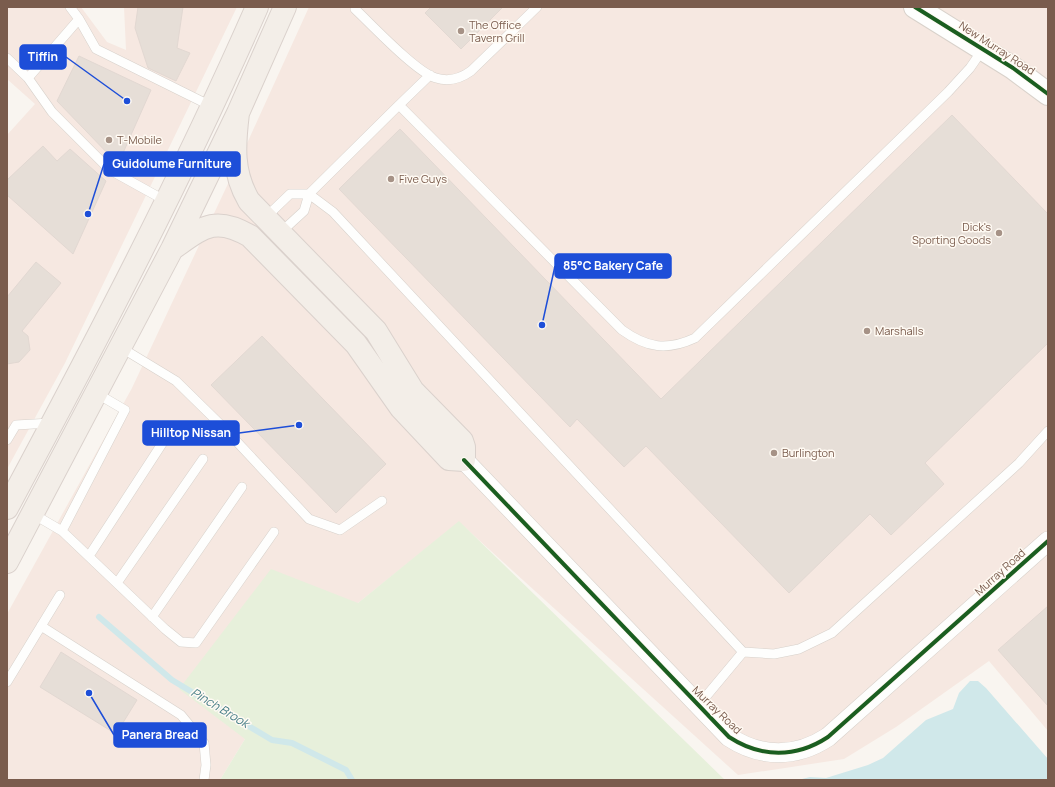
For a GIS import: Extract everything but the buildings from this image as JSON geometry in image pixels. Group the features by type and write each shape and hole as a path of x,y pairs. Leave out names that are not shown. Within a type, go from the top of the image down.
{"main road":[{"path":"11,495 53,423 166,201 257,7"},
{"path":"7,562 172,249 238,113 285,7"},
{"path":"272,37 292,7"},
{"path":"172,249 209,226 223,224 236,228 250,236 356,344 401,408 449,459 464,460 464,447 462,441 413,391 376,331 249,202 240,187 235,164 238,113"}],"street":[{"name":"New Murray Road","path":"915,7 1013,68 1048,94"},
{"name":"Murray Road","path":"464,460 729,737 740,744 766,752 779,754 792,753 817,745 828,737 1048,541"}],"lane":[{"path":"70,7 79,19 96,49 211,106"},
{"path":"355,9 422,71 436,78 449,80 461,78 471,71 537,7"},
{"path":"28,78 79,19"},
{"path":"399,105 622,330 636,340 650,345 670,347 689,341 700,333 948,92 970,68 983,50"},
{"path":"7,58 28,78 52,112 110,170 166,201"},
{"path":"280,233 304,211 309,194 430,75"},
{"path":"264,218 290,194 309,194 333,212 743,652 774,654 799,649 832,633 1019,463 1048,431"},
{"path":"120,347 176,381 225,429 309,519 340,530 382,501"},
{"path":"62,531 125,410 96,393"},
{"path":"7,440 16,425 53,423"},
{"path":"88,556 169,433"},
{"path":"117,584 203,459"},
{"path":"152,617 242,488"},
{"path":"33,514 62,531 152,617 181,642 196,642 274,532"},
{"path":"7,682 60,595"},
{"path":"41,626 181,715 204,743 206,765 204,780"},
{"path":"698,706 743,652"}],"shaded area":[{"path":"7,7 81,7 107,42 126,50 124,7 237,7 65,363 7,469 7,135 35,104 7,79"},
{"path":"309,7 1048,7 1048,731 989,661 896,727 844,759 738,775 459,522 358,603 245,739 220,780 7,780 7,614 132,388"}],"green space":[{"path":"459,521 725,780 220,780 245,739 179,689 271,569 358,603"}],"water":[{"path":"970,681 978,681 986,688 1048,759 1048,780 798,780 810,777 826,778 868,765 883,758 926,720 953,709 959,693"}],"waterway":[{"name":"Pinch Brook","path":"99,617 172,680 272,740 292,743 346,770 352,780"}],"cycle path":[{"path":"915,7 1013,68 1048,94"},
{"path":"464,460 729,737 753,749 766,752 791,752 804,749 828,737 1048,541"}],"place":[{"name":"The Office Tavern Grill","path":"461,31"},
{"name":"Tiffin","path":"127,101"},
{"name":"T-Mobile","path":"109,140"},
{"name":"Five Guys","path":"391,179"},
{"name":"Guidolume Furniture","path":"88,214"},
{"name":"Dick's Sporting Goods","path":"999,233"},
{"name":"85°C Bakery Cafe","path":"542,325"},
{"name":"Marshalls","path":"867,331"},
{"name":"Hilltop Nissan","path":"299,425"},
{"name":"Burlington","path":"774,453"},
{"name":"Panera Bread","path":"89,693"}]}
